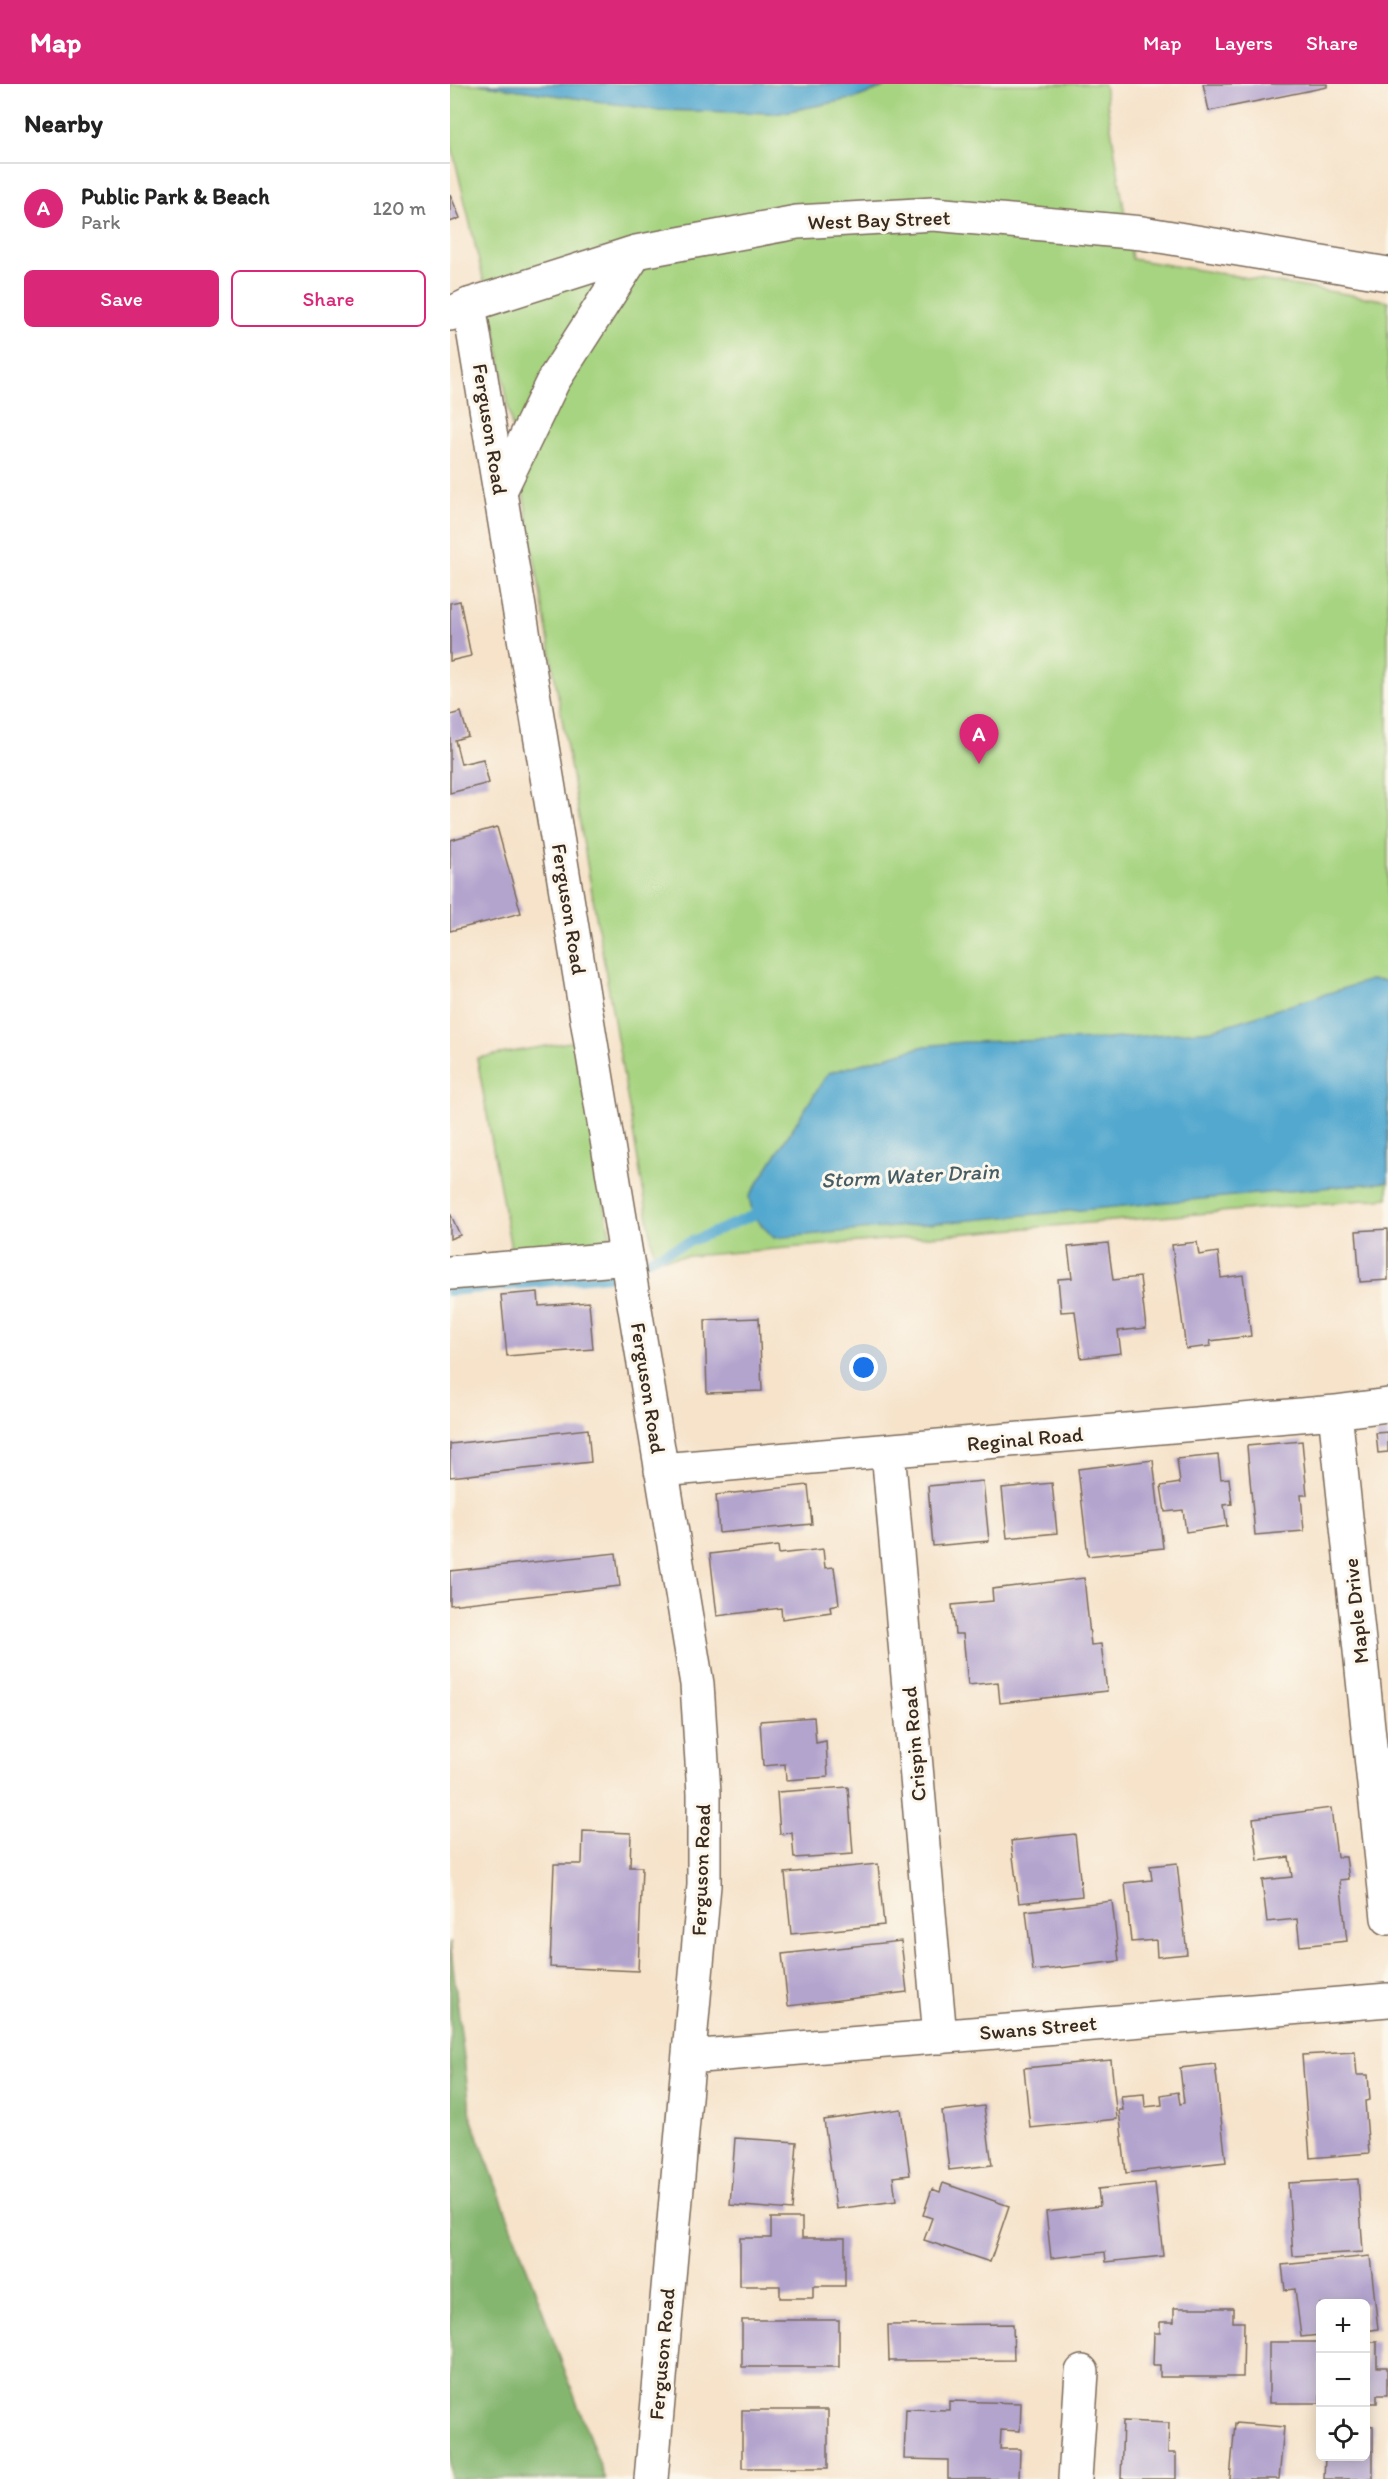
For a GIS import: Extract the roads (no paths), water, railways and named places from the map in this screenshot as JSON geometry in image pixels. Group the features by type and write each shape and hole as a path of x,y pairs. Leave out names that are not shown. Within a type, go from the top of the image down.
{"main road":[{"name":"West Bay Street","path":"460,310 636,252 797,222 934,214 1142,233 1388,274"},
{"path":"500,491 553,381 636,252"},
{"name":"Ferguson Road","path":"460,310 500,491 697,1684 704,1792 704,1886 651,2479"},
{"path":"450,1273 617,1259 625,1251"},
{"name":"Reginal Road","path":"662,1470 1388,1406"},
{"name":"Maple Drive","path":"1335,1412 1388,1918"},
{"name":"Crispin Road","path":"888,1451 940,2037"},
{"name":"Swans Street","path":"689,2057 1388,2000"},
{"path":"1075,2479 1082,2372"}],"water":[{"path":"479,84 891,84 856,98 779,113 658,110"},
{"path":"1370,980 1388,981 1388,1182 774,1238 753,1216 749,1197 828,1073 925,1046 963,1042 1108,1039 1211,1030"}],"waterway":[{"name":"Storm Water Drain","path":"450,1291 608,1276 766,1210"}],"place":[{"name":"Public Park & Beach","path":"979,764"}]}
